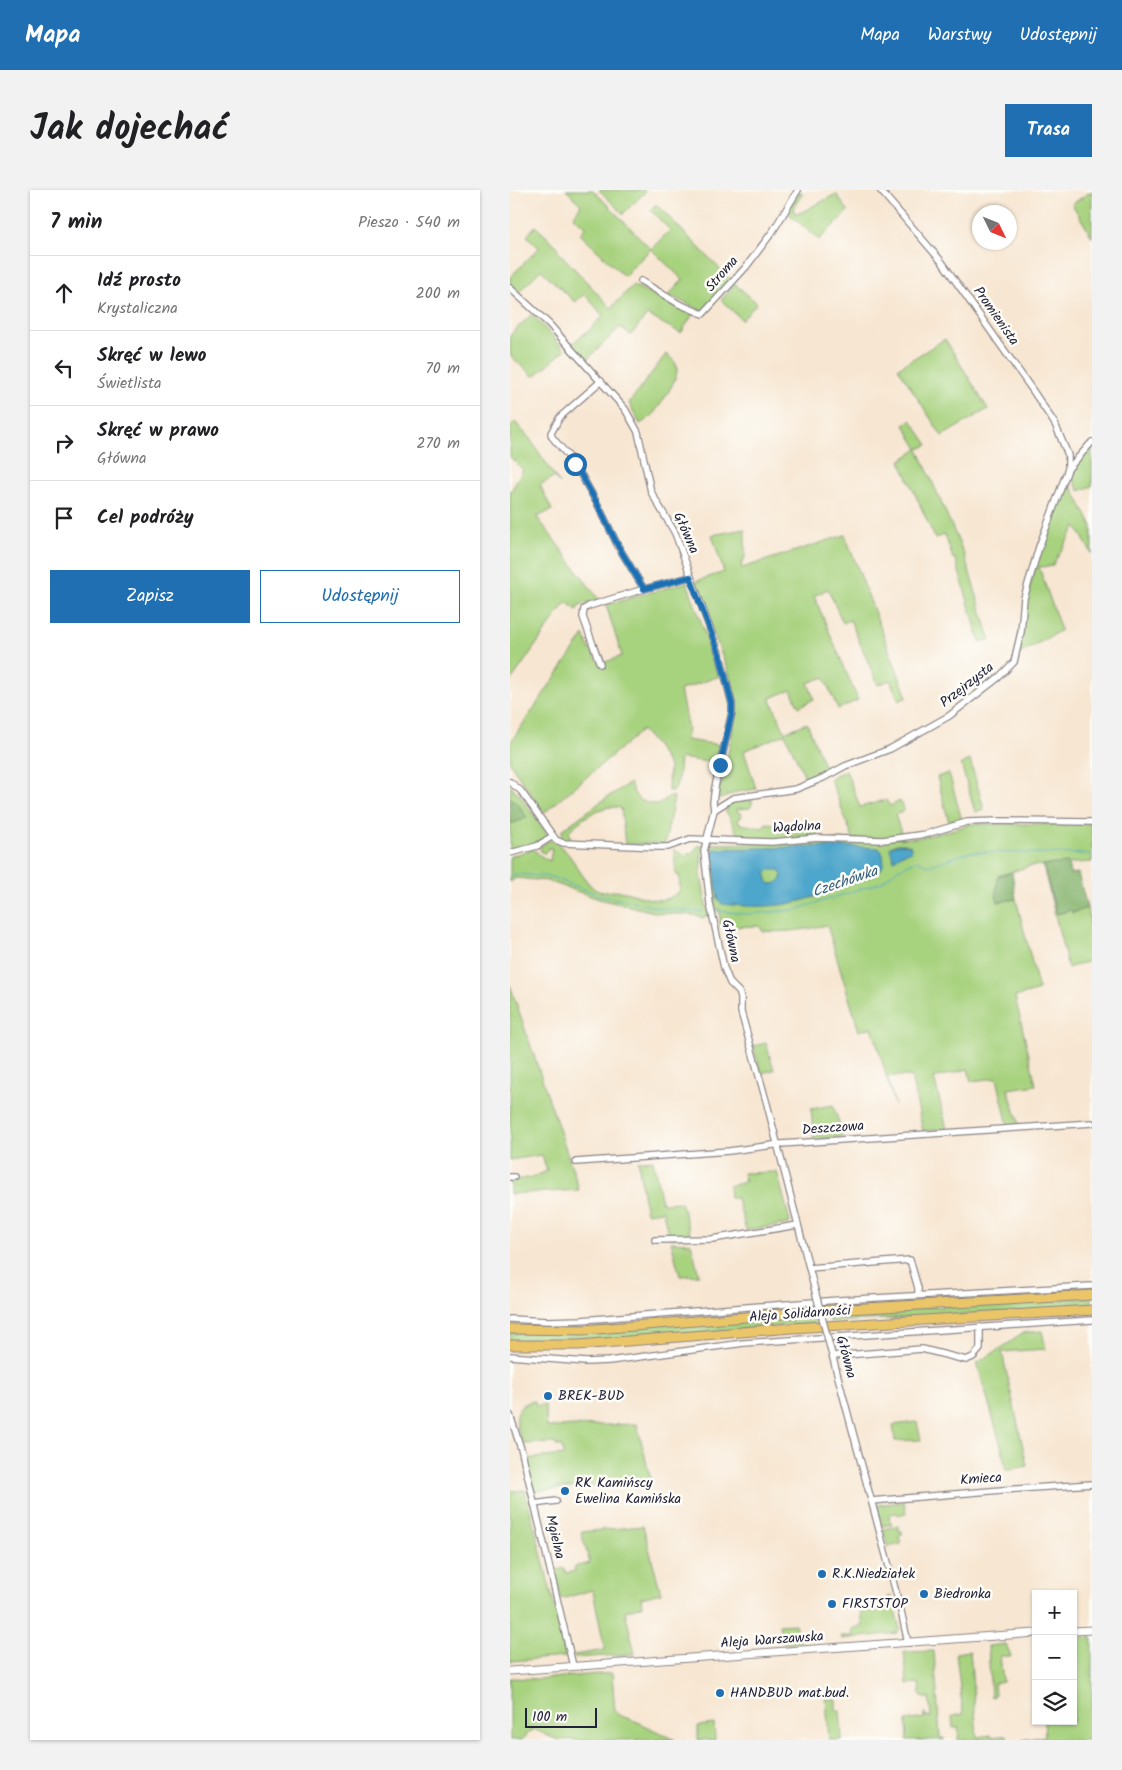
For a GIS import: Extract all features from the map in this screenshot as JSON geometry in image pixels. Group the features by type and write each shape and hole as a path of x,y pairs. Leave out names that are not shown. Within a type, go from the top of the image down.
{"main road":[{"name":"Aleja Solidarności","path":"510,1330 584,1330 831,1310 1092,1295"},
{"name":"Aleja Solidarności","path":"510,1345 578,1345 792,1328 1092,1310"}],"street":[{"name":"Stroma","path":"641,281 679,304 704,314 764,243 798,190"},
{"name":"Promienista","path":"880,190 942,262 1039,399 1060,435 1068,455 1068,469"},
{"name":"Główna","path":"510,288 549,324 625,410 636,427 642,444 651,492 675,533 720,656 732,704 732,712 715,787 714,810 707,840 705,860 710,904 724,968 730,983 741,998 741,1012 872,1501 908,1643"},
{"path":"600,382 560,417 551,433 552,437 575,464 618,546 644,589"},
{"name":"Przejrzysta","path":"714,810 734,798 796,789 823,778 845,766 890,749 949,716 999,677 1014,662 1021,632 1024,598 1038,547 1068,469 1092,442"},
{"path":"600,664 583,617 584,609 644,589 690,577"},
{"path":"510,782 521,791 553,836 537,846 510,853"},
{"name":"Wądolna","path":"553,836 560,843 639,847 668,846 690,839 772,842 818,838 883,840 926,834 967,822 1092,822"},
{"name":"Deszczowa","path":"576,1162 729,1151 777,1145 1092,1123"},
{"path":"655,1240 712,1239 798,1225"},
{"path":"809,1268 910,1260 918,1288 918,1295"},
{"path":"510,1319 547,1321 590,1319 781,1304 1092,1286"},
{"path":"510,1356 586,1362 609,1361 744,1343 1092,1320"},
{"path":"832,1354 922,1349 966,1360 976,1355 980,1349 980,1327"},
{"name":"Mgielna","path":"510,1415 522,1452 573,1666"},
{"name":"Kmieca","path":"872,1501 1092,1484"},
{"path":"534,1504 556,1501"},
{"path":"1077,1631 1092,1630"},
{"name":"Aleja Warszawska","path":"510,1671 1032,1634"}],"green space":[{"path":"566,190 593,190 651,249 624,276 580,234 586,227 573,217 581,205"},
{"path":"599,190 644,190 645,192 623,214"},
{"path":"1092,191 1092,237 1072,204"},
{"path":"799,192 803,193 793,208 795,213 800,213 836,194 848,211 819,240 787,212"},
{"path":"656,204 731,280 703,311 668,295 683,280 651,249 670,230 650,210"},
{"path":"535,226 558,247 557,250 611,308 633,285 693,314 681,333 647,315 631,335 620,327 585,362 570,345 603,316 585,294 575,302 541,270 518,293 510,285 510,277 539,248 527,236"},
{"path":"735,284 757,303 742,320 721,300"},
{"path":"532,314 565,350 534,377 510,355 510,335"},
{"path":"945,339 988,409 942,436 898,368"},
{"path":"666,354 677,367 674,380 658,408 640,424 629,403"},
{"path":"911,420 928,445 918,449 904,425"},
{"path":"515,422 530,439 560,484 554,477 540,485 552,510 537,517 600,601 579,605 577,610 566,602 510,682 510,490 523,470 510,457 510,427"},
{"path":"1092,445 1092,486 1079,491 1070,473 1070,469"},
{"path":"918,449 964,554 990,639 980,642 955,558 953,559 945,535 935,538 900,461"},
{"path":"1067,480 1092,526 1092,554 1076,526 1052,566 1039,567 1061,630 1018,655 1027,597 1041,547"},
{"path":"745,529 745,557 741,565 742,568 845,535 907,697 899,701 890,680 878,685 850,620 843,623 828,589 814,596 858,700 838,709 824,677 808,683 814,699 799,707 791,690 770,698 785,732 807,723 826,770 806,779 785,734 744,751 756,789 737,792 721,799 716,794 723,780 735,717 736,700 728,671 694,582 724,572 712,535"},
{"path":"687,582 720,676 680,690 688,729 686,740 720,745 715,763 680,758 678,780 674,791 668,791 669,766 656,746 642,730 544,813 510,763 510,743 584,635 588,646 600,664 622,656 606,605"},
{"path":"970,760 984,809 975,812 961,764"},
{"path":"846,770 860,807 886,800 890,806 900,801 904,811 895,815 903,838 853,839 830,778"},
{"path":"949,773 962,821 950,826 937,777"},
{"path":"630,783 637,797 643,801 658,805 668,797 674,797 665,844 625,844 621,808 614,807 600,810 580,821 569,831 571,840 567,840 562,836 562,830"},
{"path":"510,786 518,793 546,832 547,837 536,844 510,850 510,824 527,818 510,797"},
{"path":"510,797 519,805 527,818 510,824"},
{"path":"752,800 750,808 737,809 742,814 738,822 740,824 763,828 766,823 800,827 814,825 818,838 760,842 737,833 725,811 728,810 727,807 724,808 735,801"},
{"path":"970,824 1092,824 1092,862 1030,866 998,876 998,902 1016,899 1039,990 1015,997 1036,1085 1008,1089 1019,1124 1008,1126 997,1078 971,1081 968,1069 934,1078 947,1129 923,1131 911,1076 887,1076 895,1105 872,1027 859,1031 827,925 778,932 762,931 760,926 720,927 720,910 716,909 707,848 713,844 917,838","holes":["907,844 912,851 902,854 894,860 891,846"]},
{"path":"550,840 564,849 587,882 596,890 602,892 627,892 659,900 673,896 680,890 679,875 676,875 674,850 685,855 692,853 698,846 702,846 701,874 708,916 701,918 699,916 683,914 659,913 599,899 548,881 516,878 510,882 510,856 534,849 539,855 550,861 552,848 549,848 545,853 540,850 541,846"},
{"path":"1068,863 1070,874 1078,873 1087,908 1072,913 1071,910 1057,914 1043,865"},
{"path":"1043,866 1057,914 1071,910 1072,913 1087,908 1092,930 1092,960 1068,968"},
{"path":"1012,872 1016,899 998,902 996,894 998,876"},
{"path":"510,985 579,1190 510,1194 510,1181 533,1177 547,1171 542,1155 510,1160"},
{"path":"766,1043 774,1070 761,1073 753,1046"},
{"path":"833,1105 844,1137 814,1139 811,1109"},
{"path":"653,1160 662,1203 681,1202 691,1237 669,1238 663,1211 646,1213 638,1161"},
{"path":"777,1172 790,1221 789,1224 746,1230 737,1198 730,1198 729,1186 745,1182 743,1173"},
{"path":"671,1242 691,1243 699,1275 680,1276"},
{"path":"1092,1298 1092,1308 830,1322 827,1313"},
{"path":"815,1313 818,1323 582,1343 510,1343 510,1333"},
{"path":"1042,1331 1046,1349 1002,1352 1027,1466 1006,1470 1002,1449 977,1363 1022,1333"},
{"path":"535,1401 536,1406 545,1405 547,1427 637,1424 651,1481 533,1491 525,1459 564,1455 561,1446 556,1446 556,1443 522,1444 517,1423 518,1411 527,1403"},
{"path":"917,1422 921,1440 895,1441 893,1425"},
{"path":"525,1490 566,1657 510,1661 510,1491"},
{"path":"904,1502 906,1513 890,1514 889,1519 892,1524 882,1526 877,1505"},
{"path":"643,1526 661,1593 641,1598 642,1606 625,1611 635,1654 575,1658 574,1655 605,1650 593,1591 561,1599 553,1571 564,1568 566,1573 575,1571 574,1567 590,1563 581,1532"},
{"path":"899,1526 899,1531 902,1531 902,1535 899,1536 901,1544 888,1547 883,1529"},
{"path":"891,1596 900,1629 897,1633 842,1639 841,1636 853,1636 852,1629 863,1626 861,1611 888,1603 888,1597"},
{"path":"795,1624 800,1642 783,1644 779,1625"},
{"path":"1092,1637 1092,1740 1022,1740 1045,1736 1044,1725 1077,1725 1077,1638"},
{"path":"1006,1644 1011,1656 1000,1656 1003,1682 994,1683 995,1696 991,1697 988,1646"},
{"path":"934,1651 940,1738 944,1738 944,1740 907,1740 906,1721 924,1718 924,1713 926,1717 931,1717 929,1698 924,1698 920,1694 919,1683 907,1684 904,1652"},
{"path":"970,1651 977,1737 1007,1735 1007,1740 958,1740 959,1728 953,1728 952,1716 963,1714 956,1653"},
{"path":"612,1673 615,1712 675,1740 558,1740 533,1729 522,1740 510,1740 510,1678 537,1679"},
{"path":"826,1699 836,1699 836,1710 840,1710 842,1740 829,1740"},
{"path":"714,1724 715,1740 698,1740 698,1726"}],"water":[{"path":"899,844 910,845 912,851 902,854 894,860 890,849 891,846"},
{"path":"838,846 879,848 883,854 884,861 882,868 877,873 794,903 774,906 732,905 722,904 718,899 712,853 715,849","holes":["769,870 781,872 782,878 777,883 770,884 766,877 767,873"]}],"waterway":[{"name":"Czechówka","path":"716,911 749,914 795,910 882,882 898,869 918,860 928,866 970,852 1092,854"},
{"name":"Czechówka","path":"510,877 516,874 551,877 599,895 659,908 703,912"}],"place":[{"name":"BREK-BUD","path":"548,1396"},
{"name":"RK Kamińscy Ewelina Kamińska","path":"565,1491"},
{"name":"R.K.Niedziałek","path":"822,1574"},
{"name":"Biedronka","path":"924,1594"},
{"name":"FIRSTSTOP","path":"832,1604"},
{"name":"HANDBUD mat.bud.","path":"720,1693"}],"route":[{"path":"575,464 618,546 644,589 690,577 720,656 732,704 732,712 720,765"}]}
